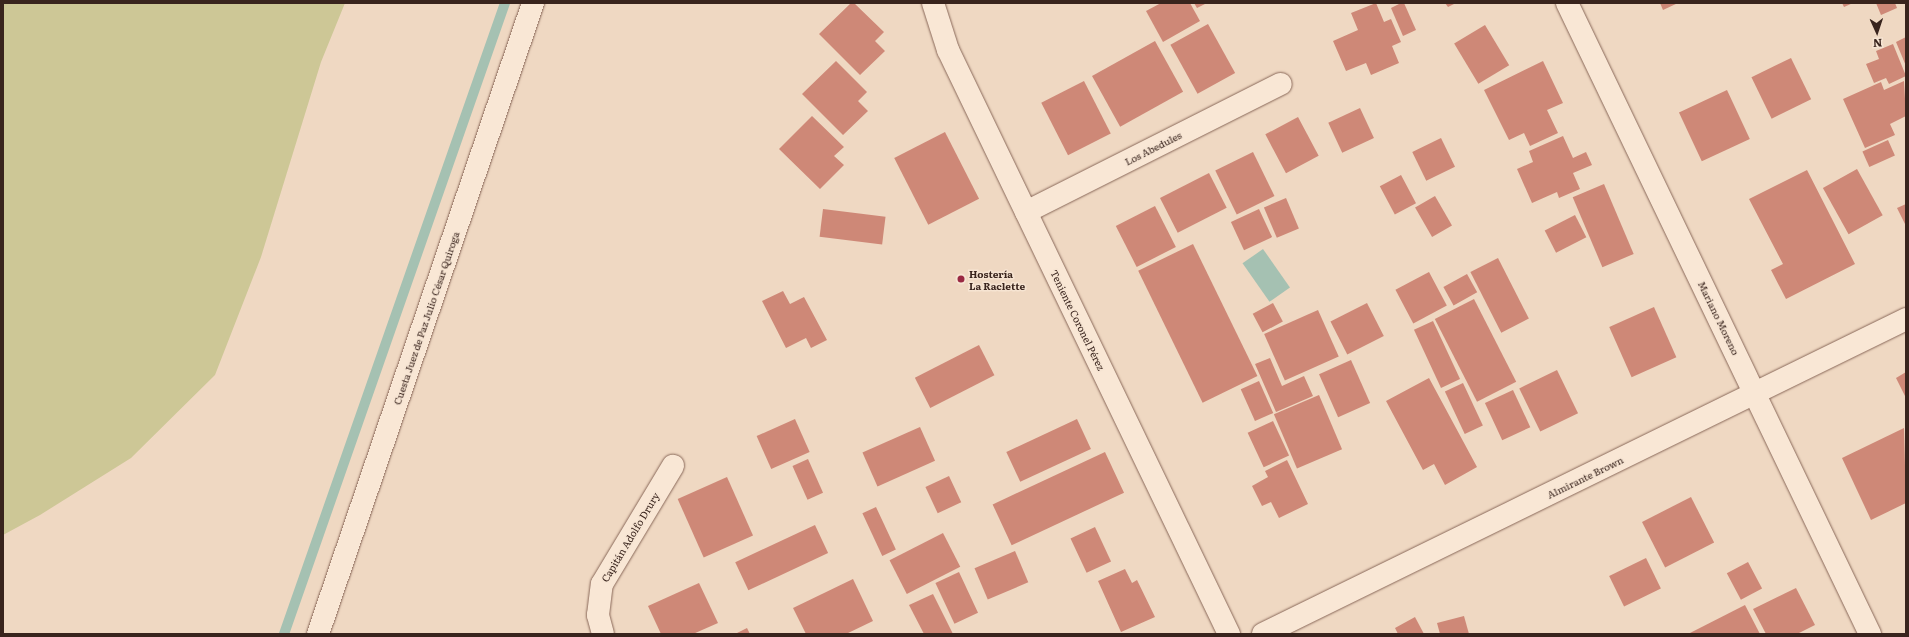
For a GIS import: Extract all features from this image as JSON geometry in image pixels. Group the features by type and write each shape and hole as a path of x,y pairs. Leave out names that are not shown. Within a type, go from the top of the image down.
{"street":[{"name":"Cuesta Juez de Paz Julio César Quiroga","path":"318,634 533,3"},
{"name":"Teniente Coronel Pérez","path":"933,3 948,50 1229,634"},
{"name":"Mariano Moreno","path":"1567,3 1870,634"},
{"name":"Los Abedules","path":"1026,212 1281,84"},
{"name":"Almirante Brown","path":"1263,634 1906,319"},
{"name":"Capitán Adolfo Drury","path":"603,634 598,615 602,584 673,466"}],"shaded area":[{"path":"3,3 345,3 321,62 261,257 215,375 131,458 40,515 3,535"},
{"path":"1263,249 1290,288 1269,302 1243,263"}],"building":[{"path":"851,3 854,3 884,32 875,41 885,51 860,75 819,34"},
{"path":"1161,3 1190,3 1200,21 1163,42 1146,11"},
{"path":"1194,3 1207,3 1197,8"},
{"path":"1376,3 1384,22 1391,19 1401,42 1392,46 1399,63 1371,75 1366,63 1346,71 1333,41 1358,30 1351,13"},
{"path":"1404,3 1416,30 1403,36 1391,8"},
{"path":"1445,3 1456,3 1448,7"},
{"path":"1660,3 1678,3 1663,10"},
{"path":"1842,3 1853,3 1844,7"},
{"path":"1876,3 1895,3 1897,8 1881,15"},
{"path":"1208,24 1235,73 1198,94 1170,45"},
{"path":"1485,25 1509,65 1478,84 1454,44"},
{"path":"1906,37 1906,66 1896,42"},
{"path":"1155,41 1183,92 1120,127 1092,76"},
{"path":"1893,44 1906,76 1889,84 1886,78 1874,83 1866,64 1879,59 1876,51"},
{"path":"1791,58 1811,99 1772,119 1751,77"},
{"path":"836,61 867,92 858,101 868,111 843,135 802,94"},
{"path":"1543,61 1563,103 1547,110 1558,133 1530,146 1524,133 1509,140 1484,90"},
{"path":"1084,81 1111,134 1068,155 1041,103"},
{"path":"1904,81 1906,116 1890,124 1895,135 1865,148 1843,99 1881,82 1884,90"},
{"path":"1727,90 1750,139 1702,161 1679,112"},
{"path":"1360,108 1374,138 1342,153 1328,123"},
{"path":"812,116 844,147 834,156 844,165 820,189 779,149"},
{"path":"1298,117 1319,156 1286,173 1265,134"},
{"path":"945,132 979,199 928,225 894,158"},
{"path":"1563,136 1573,158 1586,152 1592,165 1573,173 1580,189 1559,198 1557,192 1532,203 1517,169 1533,162 1529,151"},
{"path":"1441,138 1455,167 1426,181 1412,152"},
{"path":"1888,140 1895,156 1869,167 1862,151"},
{"path":"1253,152 1274,196 1237,214 1215,170"},
{"path":"1857,169 1883,215 1849,234 1823,188"},
{"path":"1807,170 1855,264 1786,299 1771,270 1783,264 1749,199"},
{"path":"1209,173 1227,208 1178,233 1160,198"},
{"path":"1401,175 1416,203 1395,215 1380,186"},
{"path":"1604,184 1634,254 1602,267 1573,197"},
{"path":"1435,196 1452,225 1432,237 1415,208"},
{"path":"1286,198 1299,228 1277,238 1264,207"},
{"path":"1906,204 1906,226 1897,208"},
{"path":"1155,206 1176,247 1137,267 1116,226"},
{"path":"823,209 886,217 882,244 820,237"},
{"path":"1259,209 1272,237 1244,250 1231,222"},
{"path":"1575,215 1586,237 1556,253 1545,230"},
{"path":"1193,244 1257,376 1203,403 1138,271"},
{"path":"1498,258 1529,319 1501,333 1470,272"},
{"path":"1429,272 1447,306 1413,323 1395,290"},
{"path":"1467,274 1477,292 1454,305 1443,287"},
{"path":"783,291 790,304 804,297 827,340 811,348 806,338 786,348 762,301"},
{"path":"1474,299 1516,382 1477,402 1435,319"},
{"path":"1273,303 1283,322 1263,332 1253,314"},
{"path":"1367,303 1384,336 1347,355 1330,322"},
{"path":"1654,307 1676,357 1632,377 1609,327"},
{"path":"1318,310 1339,357 1285,381 1264,334"},
{"path":"1433,321 1460,379 1441,388 1414,330"},
{"path":"979,345 994,375 930,408 915,378"},
{"path":"1270,358 1282,386 1304,376 1313,396 1276,412 1255,364"},
{"path":"1351,360 1370,403 1338,417 1319,374"},
{"path":"1557,370 1578,413 1540,432 1519,388"},
{"path":"1906,372 1906,398 1896,378"},
{"path":"1429,378 1477,467 1445,485 1434,464 1423,470 1386,401"},
{"path":"1259,381 1273,413 1255,421 1241,389"},
{"path":"1463,383 1483,426 1465,434 1445,391"},
{"path":"1513,390 1530,427 1502,440 1485,403"},
{"path":"1319,395 1342,449 1297,468 1274,414"},
{"path":"795,419 810,452 771,469 757,436"},
{"path":"1077,419 1091,449 1020,482 1006,452"},
{"path":"1273,421 1289,455 1264,467 1248,433"},
{"path":"920,427 935,461 877,486 862,453"},
{"path":"1904,428 1906,503 1871,520 1842,458"},
{"path":"1105,452 1124,493 1012,545 993,504"},
{"path":"808,459 823,493 808,500 792,466"},
{"path":"1287,460 1308,504 1279,518 1271,502 1262,506 1252,486 1268,477 1265,471"},
{"path":"949,476 961,502 938,513 925,487"},
{"path":"727,477 753,535 704,557 678,499"},
{"path":"1691,497 1714,542 1665,567 1642,522"},
{"path":"876,507 896,550 882,556 862,513"},
{"path":"815,525 828,553 748,590 735,562"},
{"path":"1095,527 1111,561 1087,573 1071,538"},
{"path":"943,533 960,567 907,594 890,560"},
{"path":"1015,551 1028,582 988,599 974,568"},
{"path":"1646,558 1661,589 1624,607 1609,576"},
{"path":"1748,562 1762,588 1741,600 1727,573"},
{"path":"1125,569 1132,583 1137,580 1155,617 1121,632 1098,581"},
{"path":"959,572 978,613 954,624 935,583"},
{"path":"853,579 873,621 846,634 806,634 793,608"},
{"path":"699,583 718,623 693,634 661,634 648,606"},
{"path":"1796,588 1815,625 1797,634 1766,634 1753,609"},
{"path":"933,594 953,634 924,634 909,605"},
{"path":"1745,605 1760,634 1688,634"},
{"path":"1464,616 1469,634 1440,634 1437,623"},
{"path":"1415,617 1424,634 1398,634 1395,628"},
{"path":"747,628 750,634 735,634"}],"waterway":[{"path":"284,634 505,3"}],"place":[{"name":"Hostería La Raclette","path":"961,279"}]}
